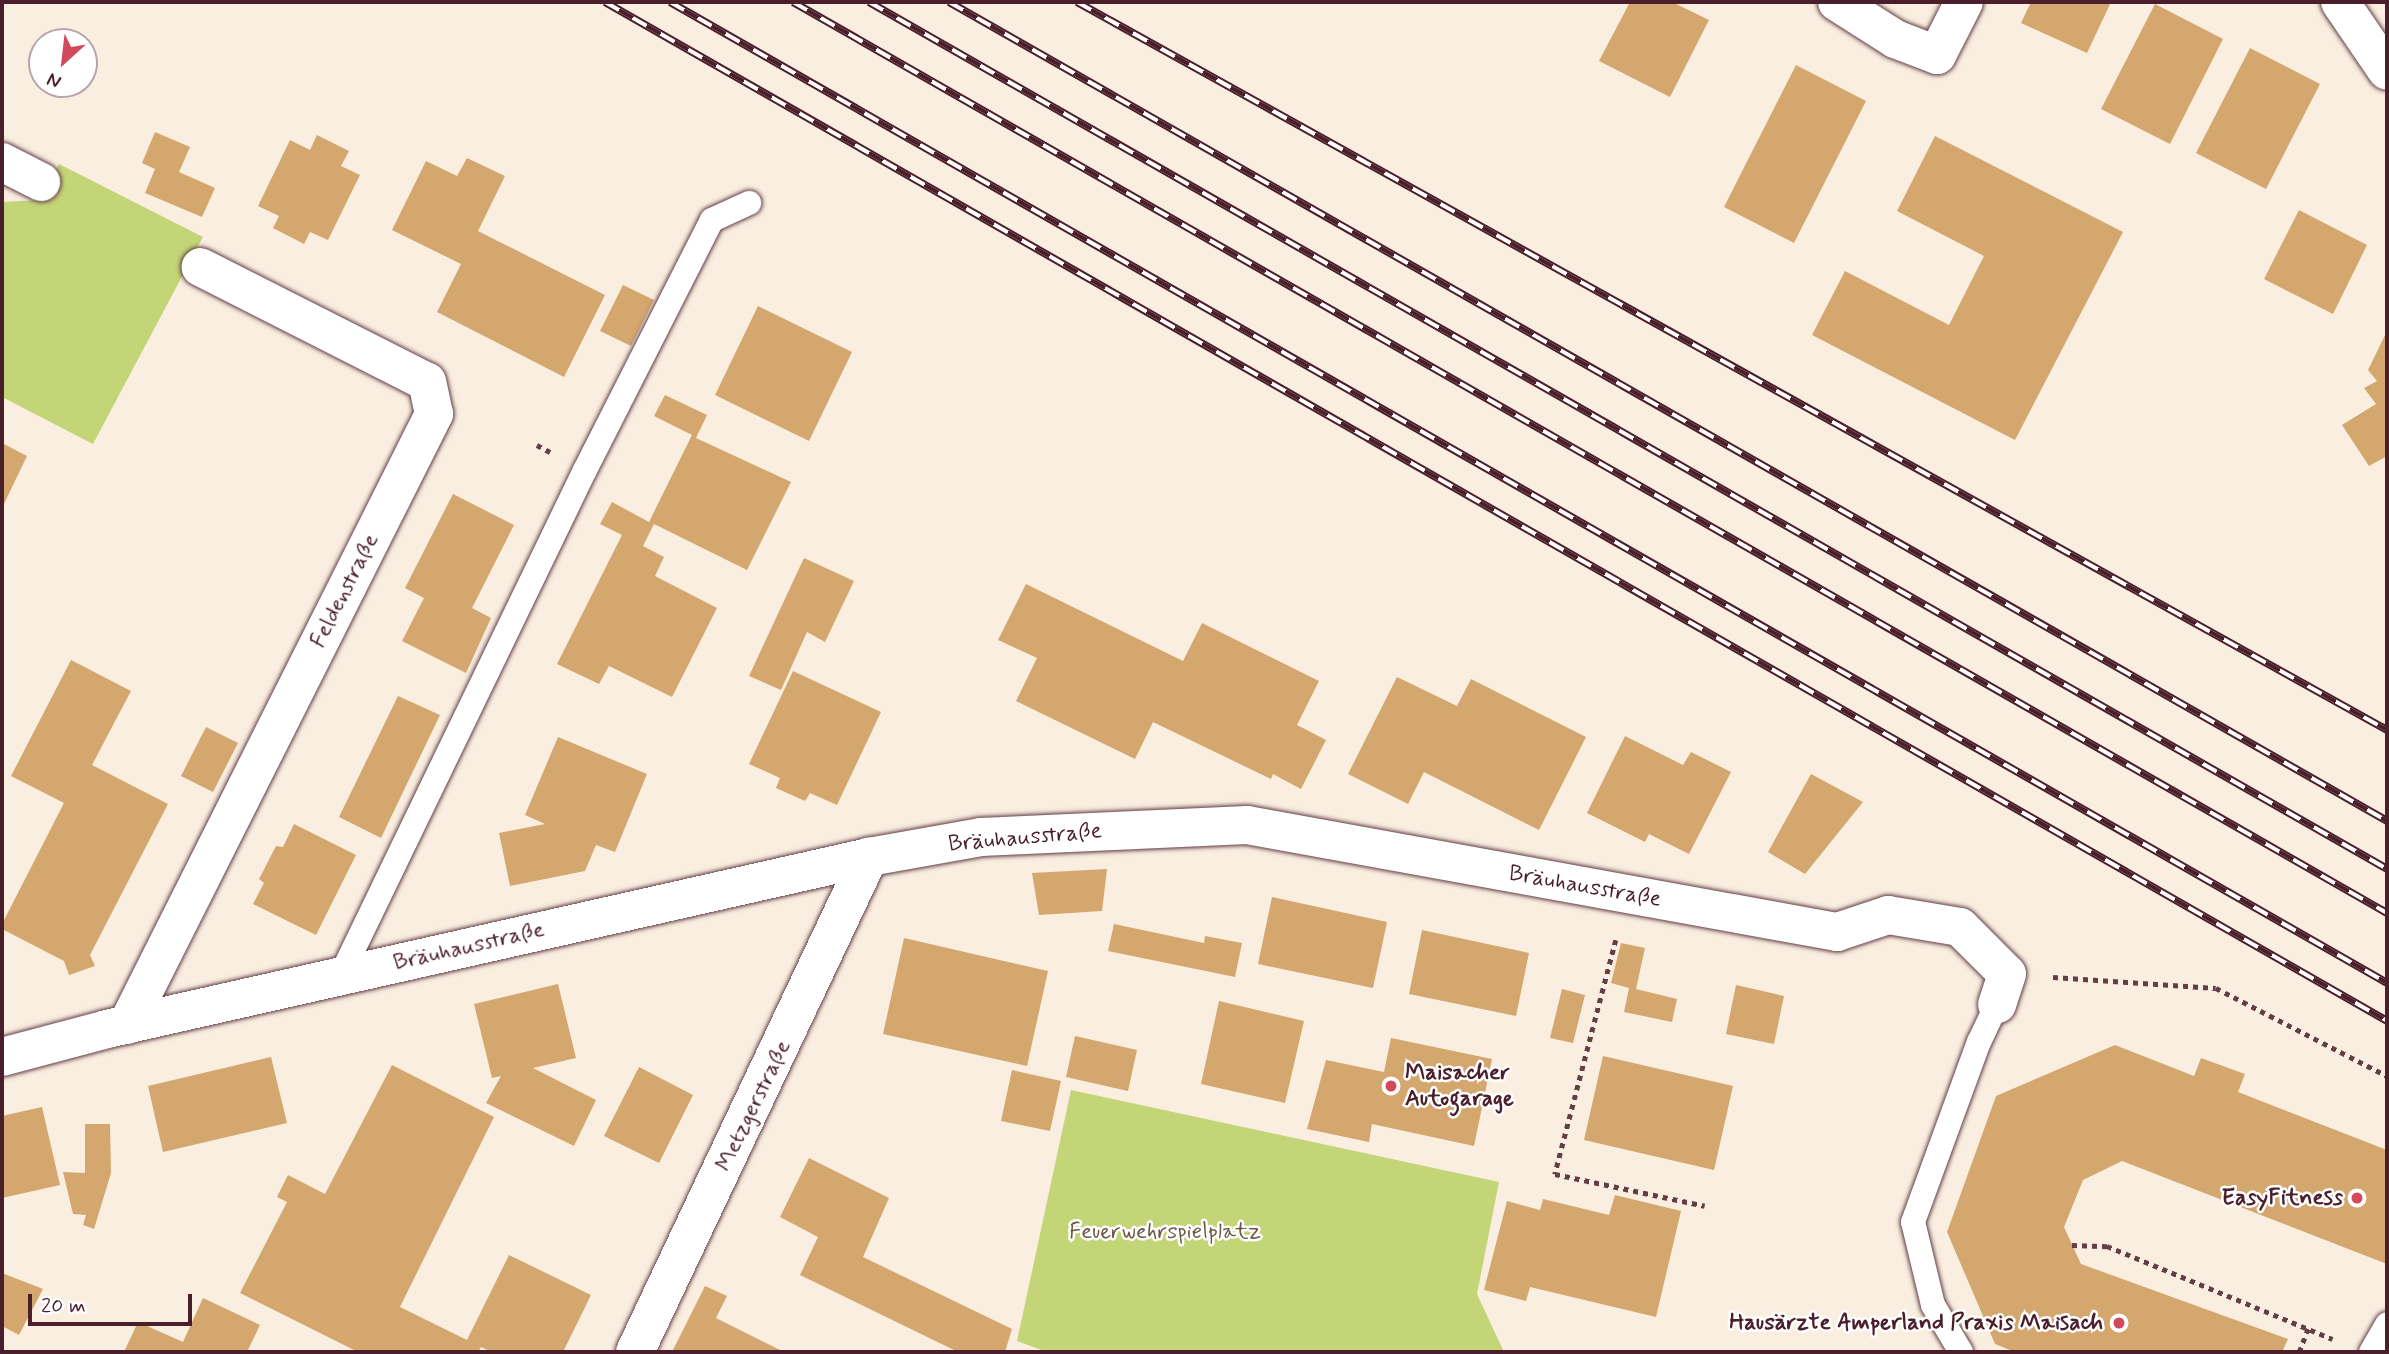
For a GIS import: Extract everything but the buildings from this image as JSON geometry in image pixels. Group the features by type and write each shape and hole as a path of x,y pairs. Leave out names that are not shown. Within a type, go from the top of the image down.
{"street":[{"path":"1837,2 1895,39 1937,55 1964,2"},
{"path":"2340,2 2387,71"},
{"path":"2,162 41,181"},
{"name":"Feldenstraße","path":"127,1025 435,414 427,382 200,267"},
{"name":"Bräuhausstraße","path":"2,1057 127,1025 869,857 981,837 1247,825 1837,932 1888,915 1960,928 2002,989"},
{"name":"Metzgerstraße","path":"635,1352 869,857"}],"lane":[{"path":"340,977 585,470 712,220 749,203"},
{"path":"1961,1352 1933,1305 1913,1222 1979,1042 2002,989"},
{"path":"2371,1352 2387,1324"}],"path":[{"path":"1628,895 1555,1174 1705,1206"},
{"path":"2002,989 2216,988 2387,1076"},
{"path":"2072,1245 2107,1247 2342,1343"},
{"path":"2299,1352 2308,1329"}],"green space":[{"path":"59,164 203,237 93,444 2,397 2,202 41,200"},
{"name":"Feuerwehrspielplatz","path":"1071,1090 1499,1182 1477,1294 1504,1352 1047,1352 1017,1341"}],"railway":[{"path":"605,2 2387,1021"},
{"path":"670,2 2387,983"},
{"path":"793,2 2387,913"},
{"path":"869,2 2387,869"},
{"path":"949,2 2387,821"},
{"path":"1077,2 2387,730"}],"place":[{"name":"Maisacher Autogarage","path":"1391,1086"},
{"name":"EasyFitness","path":"2357,1198"},
{"name":"Hausärzte Amperland Praxis Maisach","path":"2119,1323"}]}
